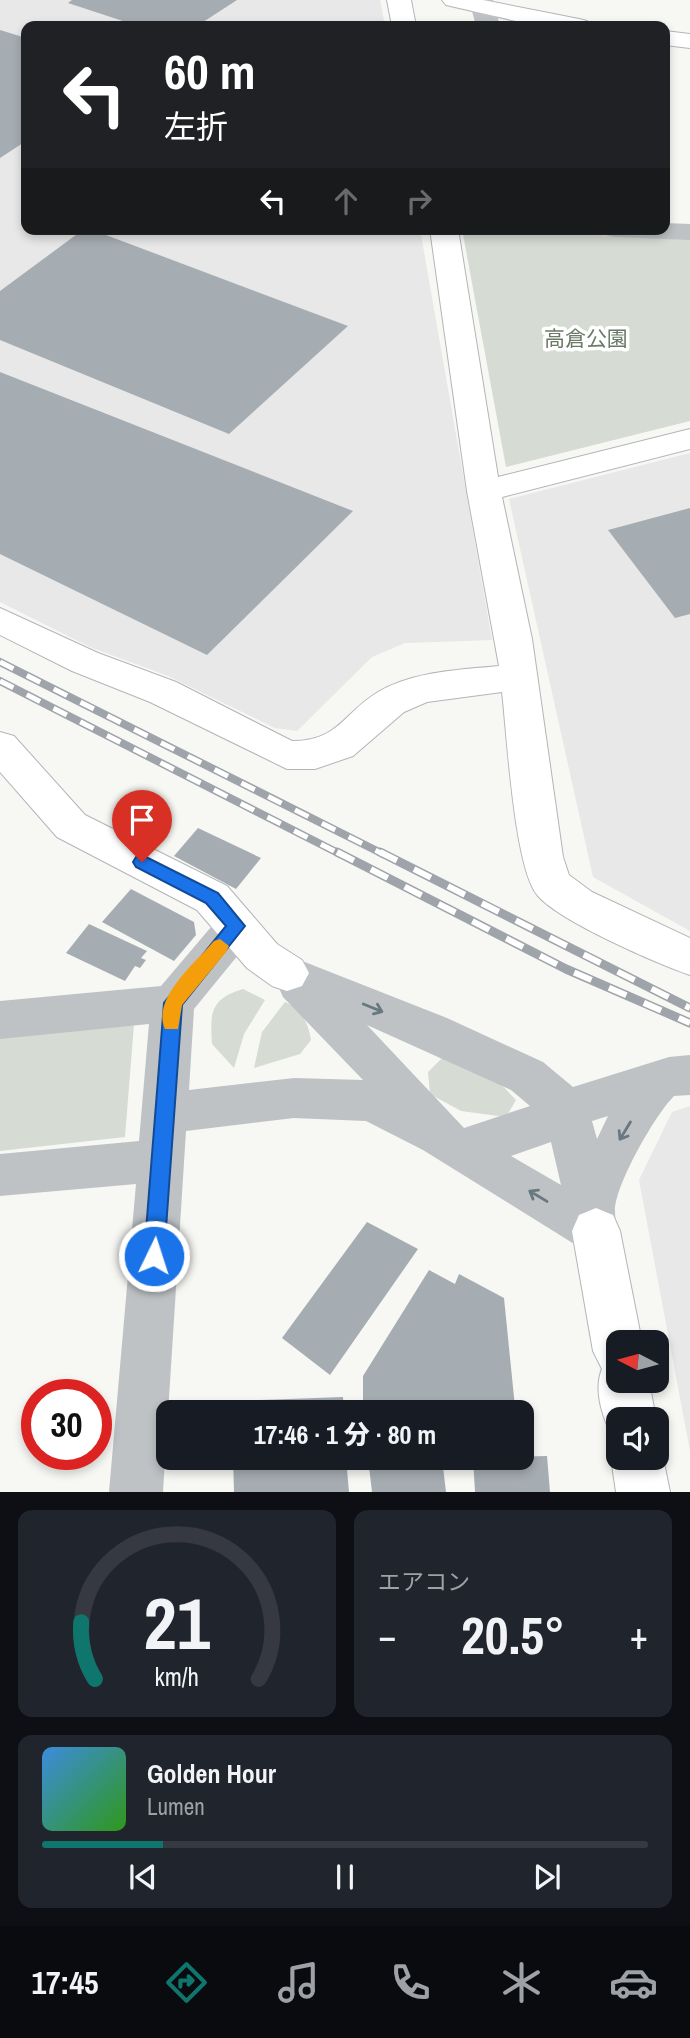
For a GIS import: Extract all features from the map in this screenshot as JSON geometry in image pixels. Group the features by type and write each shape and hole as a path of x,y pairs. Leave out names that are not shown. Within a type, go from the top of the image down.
{"street":[{"path":"399,0 403,21"},
{"path":"454,0 484,11 547,21"},
{"path":"670,39 690,41"},
{"path":"670,231 690,232"},
{"path":"445,235 484,491 514,639 542,857 552,884 577,904 690,957"},
{"path":"484,491 690,439"},
{"path":"0,620 85,662 163,692 287,755 316,755 339,746 391,702 416,691 439,684 519,677"},
{"path":"0,746 71,826 212,898 262,956 287,973 453,1145"},
{"path":"136,1492 173,1003 237,926"},
{"path":"287,973 431,1031 527,1076 566,1109 594,1219 614,1330"},
{"path":"0,1020 173,1003"},
{"path":"264,1102 338,1079 431,1031"},
{"path":"453,1145 531,1129 566,1109 674,1078"},
{"path":"594,1219 612,1154 674,1078"},
{"path":"165,1113 264,1102 333,1098 363,1101 387,1108 594,1219"},
{"path":"0,1175 160,1160"},
{"path":"639,1470 643,1492"}],"shaded area":[{"path":"0,0 380,0 384,21 21,21 21,235 421,235 492,640 405,643 372,657 297,731 275,728 168,676 90,647 0,602"},
{"path":"690,453 690,931 593,877 509,499"},
{"path":"690,1106 690,1451 639,1180 672,1112"}],"green space":[{"name":"高倉公園","path":"463,235 599,235 690,239 690,421 506,467"},
{"path":"243,989 265,1000 244,1034 234,1068 212,1044 211,1024 218,1003 224,997"},
{"path":"285,1002 296,1008 303,1017 311,1040 300,1054 254,1068 262,1032"},
{"path":"134,1024 125,1137 0,1151 0,1038"},
{"path":"442,1058 493,1076 516,1100 506,1117 461,1111 430,1094 428,1072"}],"building":[{"path":"72,0 237,0 205,21 123,21 68,3"},
{"path":"0,30 21,36 21,144 0,158"},
{"path":"76,235 106,235 348,326 229,434 0,340 0,291"},
{"path":"0,372 353,511 207,655 0,554"},
{"path":"690,508 690,614 675,618 608,530"},
{"path":"198,828 261,858 236,889 174,856"},
{"path":"131,889 194,922 196,935 174,961 102,922"},
{"path":"89,924 147,951 141,958 146,960 140,968 135,966 125,981 66,953"},
{"path":"367,1222 418,1249 330,1375 282,1338"},
{"path":"429,1270 455,1284 459,1274 504,1298 514,1400 363,1400 363,1376"},
{"path":"343,1397 343,1400 259,1400"},
{"path":"534,1456 547,1456 550,1492 475,1492 474,1470 534,1470"},
{"path":"233,1470 347,1470 349,1492 234,1492"},
{"path":"369,1470 443,1470 446,1492 372,1492"}],"railway":[{"path":"0,662 383,854"},
{"path":"0,681 340,854"},
{"path":"337,852 566,969 690,1023"},
{"path":"380,852 690,1008"}],"slow traffic":[{"path":"172,1023 173,1003 220,946"}],"route":[{"path":"142,862 212,898 223,907 237,926 173,1003 154,1256"}]}
